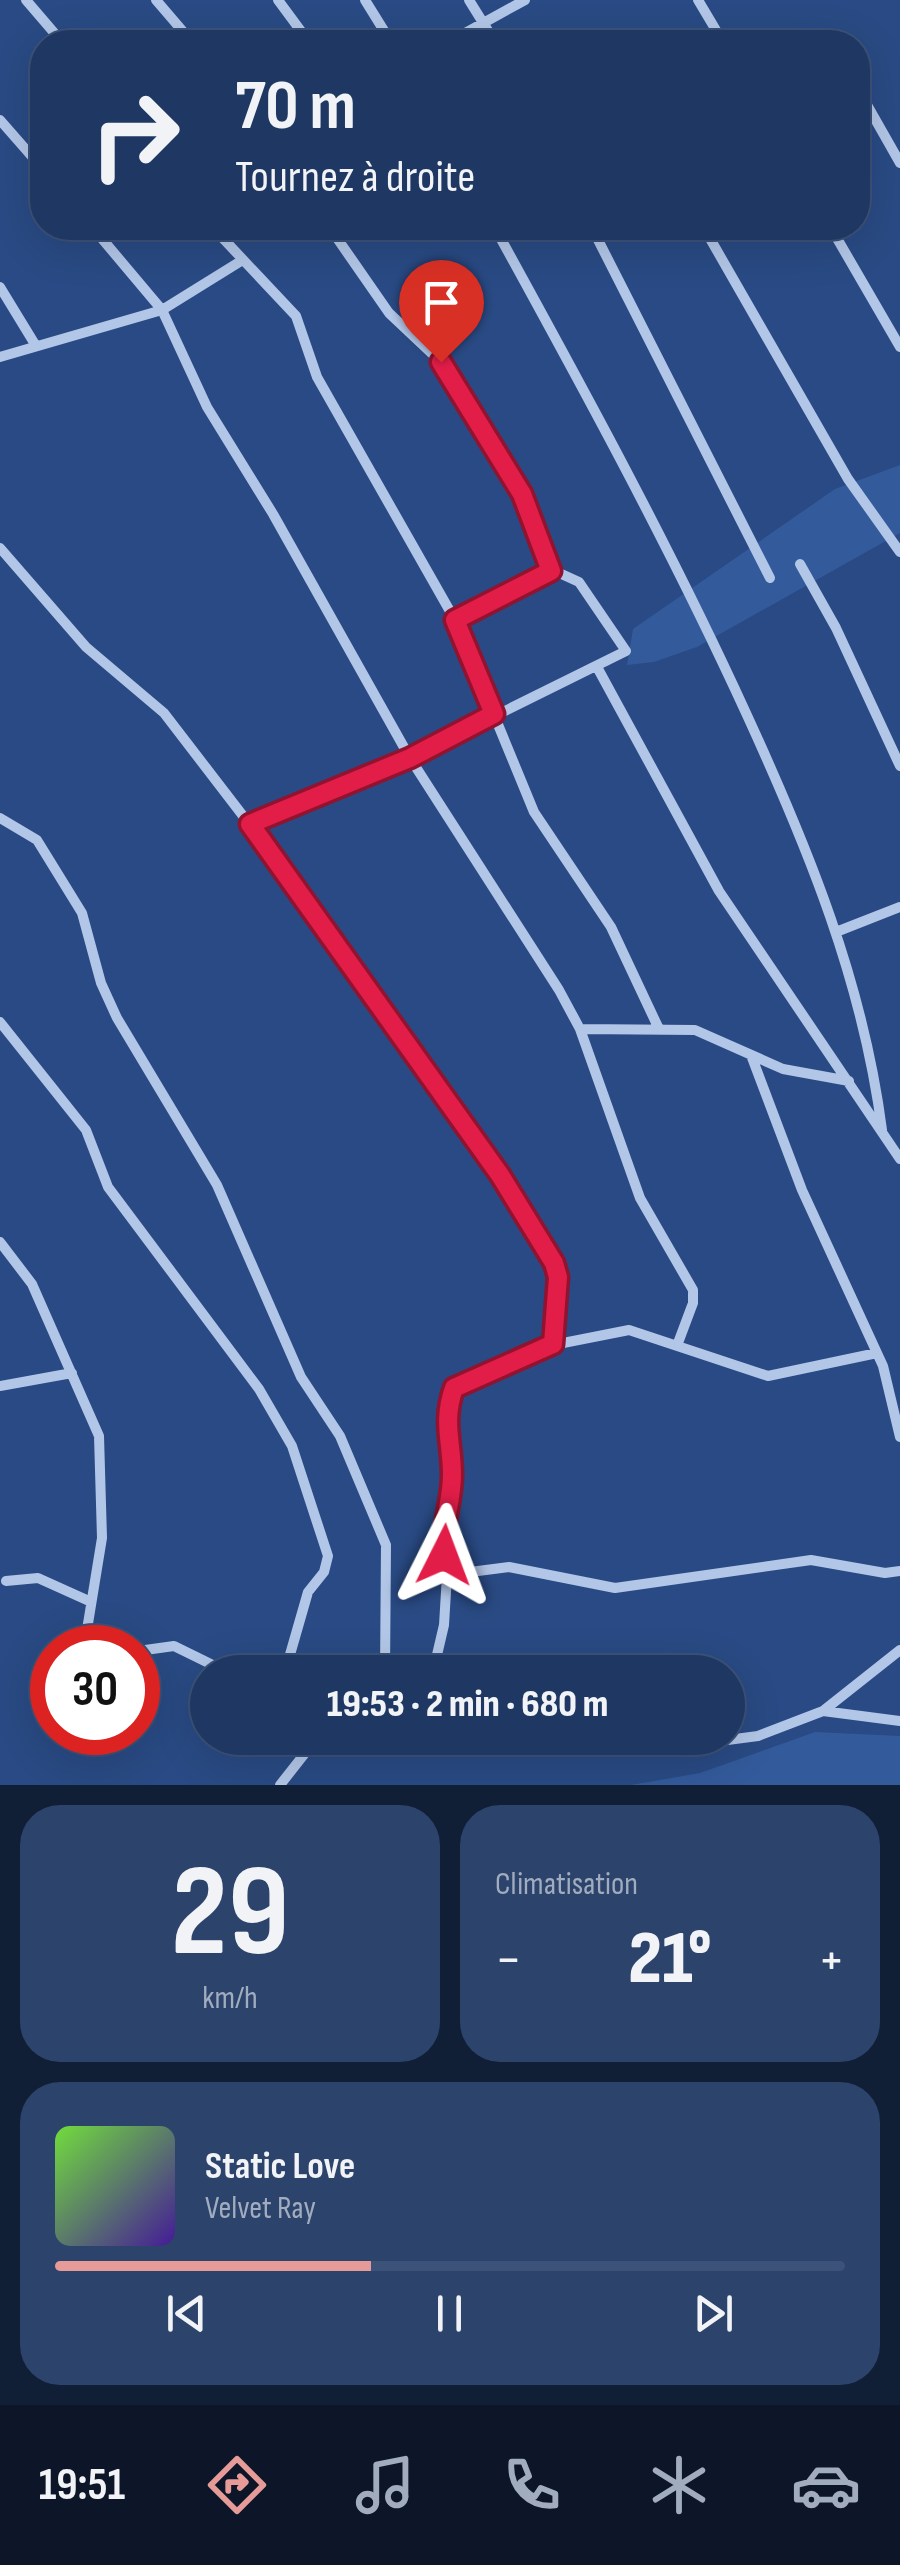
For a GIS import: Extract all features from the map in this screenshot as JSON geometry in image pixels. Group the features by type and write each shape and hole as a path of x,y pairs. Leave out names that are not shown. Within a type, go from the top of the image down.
{"street":[{"path":"26,0 52,30"},
{"path":"156,0 182,30"},
{"path":"278,0 300,30"},
{"path":"365,0 384,30"},
{"path":"469,0 488,30"},
{"path":"471,30 525,0"},
{"path":"698,0 716,30"},
{"path":"870,109 900,163"},
{"path":"0,120 30,154"},
{"path":"103,240 162,310 207,408 273,514 410,758 580,1028 640,1198 693,1290 694,1303 678,1343"},
{"path":"225,240 241,262 292,310 317,378 455,620 538,819 612,927 659,1028"},
{"path":"338,240 389,312 441,362 522,494 551,571"},
{"path":"503,240 604,420 700,612 795,820 836,932 874,1071 882,1130"},
{"path":"598,240 770,578"},
{"path":"711,240 848,479 900,552"},
{"path":"838,240 900,347"},
{"path":"0,357 162,310 241,262"},
{"path":"0,287 36,346"},
{"path":"0,548 86,647 164,713 250,824 500,1175 554,1263 558,1277 553,1344"},
{"path":"800,564 836,628 900,766"},
{"path":"250,824 410,758 626,651 580,582 551,571 455,620"},
{"path":"597,667 718,891 850,1080 900,1159"},
{"path":"0,818 37,840 82,912 101,983 117,1018 218,1186 301,1376 340,1436 386,1545 385,1655"},
{"path":"836,932 900,907"},
{"path":"0,1022 86,1130 108,1187 259,1390 292,1446 328,1556 324,1572 308,1592 290,1655"},
{"path":"580,1028 695,1030 791,1071 850,1080"},
{"path":"752,1055 802,1190 878,1353 900,1436"},
{"path":"0,1242 32,1284 96,1426 101,1458 102,1538 86,1625"},
{"path":"437,1655 447,1575 442,1529 452,1484 446,1428 454,1388 553,1344 629,1330 678,1343 768,1376 878,1353"},
{"path":"0,1386 72,1373"},
{"path":"447,1575 510,1566 615,1588 811,1560 885,1573 900,1571"},
{"path":"6,1581 38,1578 89,1601"},
{"path":"160,1648 174,1646 193,1655"},
{"path":"745,1738 823,1712 900,1650"},
{"path":"823,1712 900,1721"},
{"path":"280,1785 304,1755"}],"shaded area":[{"path":"900,465 900,533 697,647 654,662 627,665 633,629 835,489"},
{"path":"815,1732 900,1736 900,1785 631,1785 700,1773"}],"route":[{"path":"441,362 522,494 546,567 551,571 455,620 494,714 410,758 250,824 500,1175 557,1271 553,1344 460,1382 452,1393 446,1434 452,1484 442,1529 444,1555"}]}
